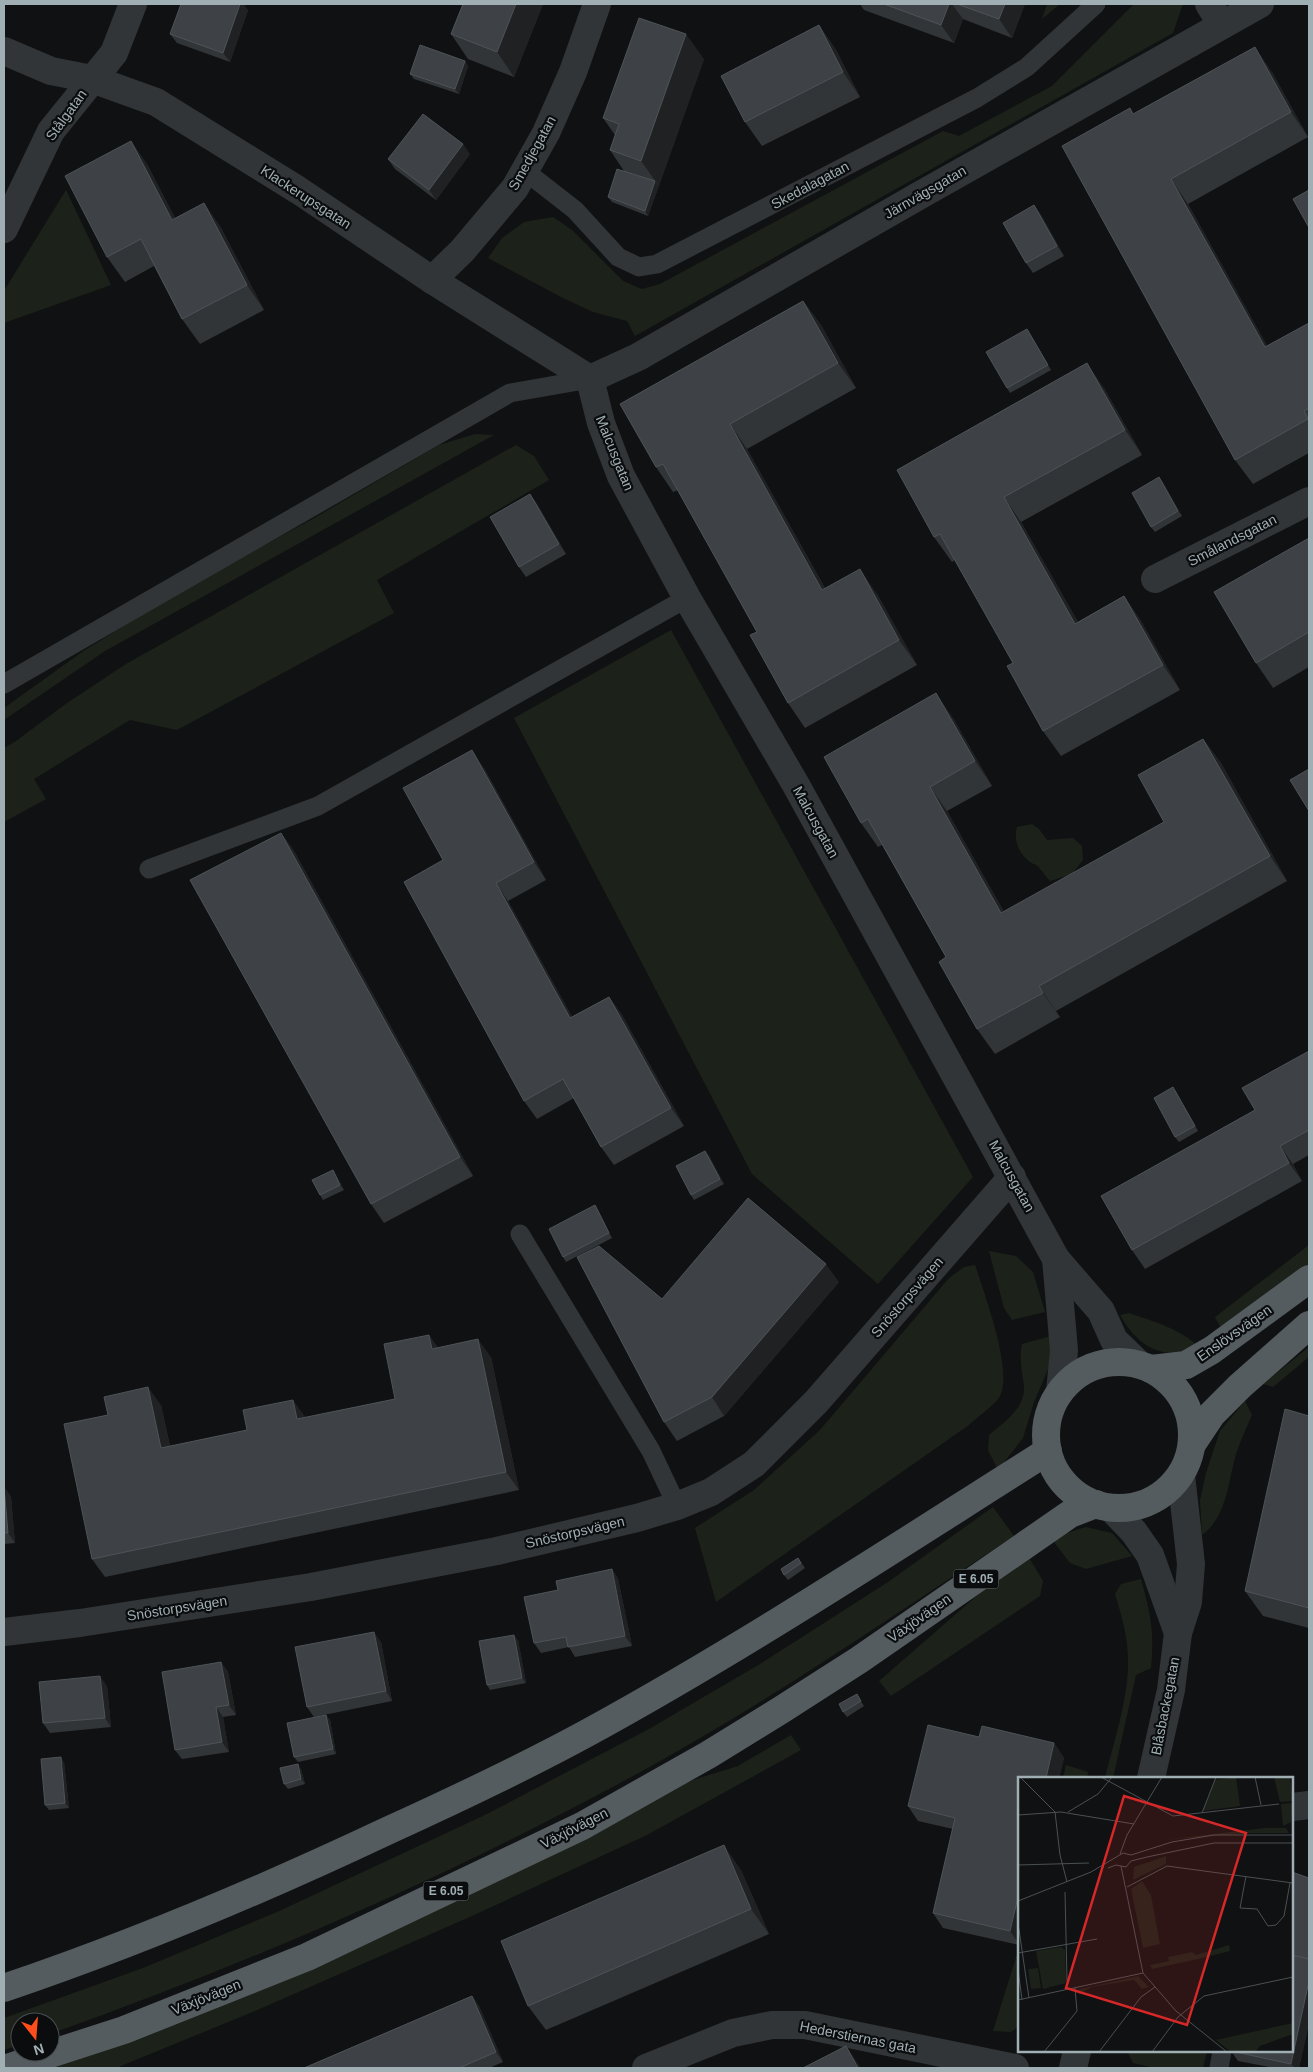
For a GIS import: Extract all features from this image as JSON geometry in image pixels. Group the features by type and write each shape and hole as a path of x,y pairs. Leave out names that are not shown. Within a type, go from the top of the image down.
{"highway":[{"name":"Enslövsvägen","path":"1145,1367 1186,1365 1212,1350 1309,1279"},
{"name":"E 6.05","path":"1192,1444 1212,1414 1240,1386 1309,1325"},
{"path":"1104,1506 1085,1500 1065,1484 1057,1474 1046,1440 1048,1420 1060,1392 1076,1376 1095,1366 1117,1362 1145,1367"},
{"name":"Växjövägen","path":"7,2068 124,2030 307,1956 582,1826 708,1755 781,1710 859,1660 1070,1514 1104,1506 1131,1508 1151,1502 1168,1490 1181,1475 1188,1460 1192,1444 1192,1422 1184,1400 1170,1382 1145,1367"},
{"path":"4,1988 81,1962 290,1876 463,1796 588,1732 831,1590 1048,1451"}],"street":[{"name":"Stålgatan","path":"4,229 51,132 114,53 133,4"},
{"name":"Smedjegatan","path":"432,280 462,251 515,188 546,133 569,81 598,4"},
{"name":"Järnvägsgatan","path":"590,379 638,358 931,189 1215,15 1260,4"},
{"name":"Klackerupsgatan","path":"4,52 51,72 92,79 156,102 298,190 432,280 590,379"},
{"name":"Malcusgatan","path":"590,379 601,423 621,476 687,598 796,785 1056,1259 1100,1311 1114,1340 1145,1367"},
{"name":"Smålandsgatan","path":"1155,579 1309,501"},
{"name":"Snöstorpsvägen","path":"4,1632 80,1623 311,1587 497,1551 636,1518 677,1506 711,1492 754,1464 816,1402 1012,1177"},
{"name":"Malcusgatan","path":"1056,1259 1064,1350 1060,1392"},
{"name":"Blåsbackegatan","path":"1151,1777 1171,1690 1178,1634 1188,1602 1191,1564 1181,1475"},
{"name":"Blåsbackegatan","path":"1104,1506 1134,1532 1150,1556 1178,1634"},
{"path":"1293,1807 1309,1805"},
{"name":"Hederstiernas gata","path":"646,2068 733,2033 772,2025 805,2025 1015,2068"},
{"path":"1073,2068 1077,2052"}],"lane":[{"name":"Skedalagatan","path":"525,171 575,210 618,257 639,267 657,264 977,98 1028,67 1096,4"},
{"path":"4,684 510,393 590,379"},
{"path":"149,869 318,806 687,598"},
{"path":"520,1234 651,1451 677,1506"},
{"path":"1218,2068 1222,2052"}],"shaded area":[{"path":"1047,4 1060,4 1042,19"},
{"path":"1134,4 1183,4 1173,33 635,336 627,321 593,312 488,258 502,238 524,222 553,217 572,230 623,281 642,289 660,284 943,131 959,136 1052,86"},
{"path":"66,190 111,285 4,323 4,291"},
{"path":"475,434 494,435 105,651 4,720 4,708 82,652 168,598 316,517 439,445"},
{"path":"516,445 534,456 549,480 377,580 394,613 177,730 130,720 34,779 46,799 4,822 4,748 126,664"},
{"path":"671,630 973,1177 878,1284 752,1174 514,718"},
{"path":"1032,824 1039,829 1047,840 1073,838 1082,846 1083,860 1072,874 1050,881 1038,866 1030,862 1023,855 1016,842 1017,827"},
{"path":"1309,1245 1309,1267 1224,1334 1215,1317"},
{"path":"989,1251 1016,1256 1033,1272 1045,1312 1012,1320 1004,1308"},
{"path":"975,1265 996,1331 1003,1368 1003,1384 998,1400 969,1425 716,1602 695,1528 754,1490 820,1430 949,1278 964,1267"},
{"path":"1129,1313 1176,1331 1193,1341 1200,1348 1185,1352 1166,1353 1150,1347 1136,1337 1120,1315"},
{"path":"1051,1336 1049,1367 1034,1402 1023,1438 998,1470 988,1450 989,1435 1007,1420 1017,1408 1024,1394 1021,1360 1022,1344"},
{"path":"1309,1347 1309,1357 1273,1387 1263,1384"},
{"path":"1245,1401 1252,1415 1237,1451 1222,1507 1211,1527 1202,1535 1200,1500 1206,1473 1220,1431"},
{"path":"993,1507 1014,1536 869,1632 721,1726 620,1783 482,1854 268,1950 60,2030 60,2012 21,2012 143,1968 277,1912 485,1815 649,1729 760,1664 888,1582"},
{"path":"1086,1527 1112,1533 1132,1556 1086,1569 1070,1563 1051,1538"},
{"path":"1030,1559 1043,1581 1040,1596 891,1696 879,1681 979,1594"},
{"path":"1141,1579 1151,1622 1151,1668 1136,1675 1113,1777 1105,1777 1126,1692 1128,1656 1126,1638 1115,1594 1121,1584"},
{"path":"791,1735 801,1750 647,1835 472,1916 255,2011 116,2068 26,2068 40,2062 60,2062 60,2053 648,1794 738,1766"},
{"path":"1066,1765 1088,1772 1087,1777 1063,1777"},
{"path":"1018,1951 1018,2027 1011,2032 993,2031"},
{"path":"10,2016 10,2048 4,2050 4,2018"},
{"path":"1128,2052 1207,2052 1203,2068 1155,2068 1133,2063"}],"building":[{"path":"181,4 240,4 223,53 170,34"},
{"path":"463,4 516,4 497,52 451,34"},
{"path":"884,4 949,4 941,25"},
{"path":"957,4 1005,4 999,19"},
{"path":"639,18 686,34 641,161 610,150 619,124 603,118"},
{"path":"819,25 843,72 745,122 721,76"},
{"path":"420,45 465,61 455,89 410,74"},
{"path":"1255,47 1291,112 1171,179 1265,347 1309,323 1309,408 1304,411 1308,419 1235,460 1062,146 1130,108 1133,114"},
{"path":"423,114 463,144 429,190 388,159"},
{"path":"131,141 172,220 204,203 247,285 182,319 141,239 107,257 65,176"},
{"path":"617,169 655,181 645,211 608,197"},
{"path":"1309,190 1309,225 1308,226 1293,199"},
{"path":"1034,205 1057,246 1026,263 1003,223"},
{"path":"803,301 838,363 730,424 822,590 860,569 899,640 788,703 750,635 757,632 663,464 656,467 620,404"},
{"path":"1027,329 1048,365 1007,388 986,352"},
{"path":"1087,363 1125,430 1004,497 1075,624 1124,596 1163,665 1043,731 1007,666 1013,663 940,534 934,537 897,470"},
{"path":"1159,477 1178,511 1151,527 1132,493"},
{"path":"530,494 559,544 519,567 490,517"},
{"path":"1309,538 1309,632 1256,663 1214,592"},
{"path":"936,693 975,761 930,787 1001,913 1164,822 1138,775 1203,739 1270,856 1039,986 1043,993 977,1029 939,962 946,957 868,819 861,823 824,757"},
{"path":"472,750 534,862 496,883 570,1018 609,997 671,1108 601,1147 563,1079 524,1101 404,882 443,860 403,788"},
{"path":"1309,769 1309,811 1290,780"},
{"path":"281,833 460,1157 371,1204 190,880"},
{"path":"1309,1051 1309,1130 1280,1146 1289,1163 1132,1250 1101,1196 1255,1110 1242,1088"},
{"path":"1173,1087 1195,1126 1175,1137 1154,1098"},
{"path":"705,1151 720,1179 691,1195 676,1166"},
{"path":"333,1170 340,1185 320,1195 312,1180"},
{"path":"748,1198 826,1264 712,1397 664,1422 577,1257 599,1246 662,1299"},
{"path":"595,1205 609,1233 563,1257 549,1229"},
{"path":"429,1335 432,1349 478,1339 506,1472 92,1559 64,1424 108,1415 104,1397 148,1387 161,1448 247,1430 243,1410 293,1400 297,1419 395,1399 384,1344"},
{"path":"1285,1409 1309,1416 1309,1608 1245,1591"},
{"path":"4,1487 8,1533 4,1533"},
{"path":"798,1558 801,1563 784,1575 781,1569"},
{"path":"612,1569 625,1636 568,1647 566,1637 534,1643 524,1597 558,1590 556,1581"},
{"path":"374,1632 386,1691 307,1707 295,1647"},
{"path":"514,1635 522,1678 487,1685 479,1641"},
{"path":"221,1662 229,1705 216,1707 222,1742 175,1750 162,1672"},
{"path":"100,1676 105,1718 43,1723 39,1682"},
{"path":"857,1694 861,1701 843,1712 839,1704"},
{"path":"326,1715 333,1749 294,1757 287,1723"},
{"path":"928,1725 979,1737 982,1726 1054,1743 1046,1777 1018,1777 1018,1897 1010,1931 933,1913 955,1818 908,1806"},
{"path":"61,1757 65,1803 45,1805 41,1759"},
{"path":"298,1764 301,1779 284,1784 280,1768"},
{"path":"724,1845 751,1909 528,2006 501,1941"},
{"path":"1293,1872 1309,1878 1309,1959 1293,1955"},
{"path":"1293,1955 1309,1959 1309,1981 1291,2064 1236,2052 1293,2052"},
{"path":"472,1996 496,2052 459,2068 304,2068"},
{"path":"846,2046 858,2068 803,2068"}]}
